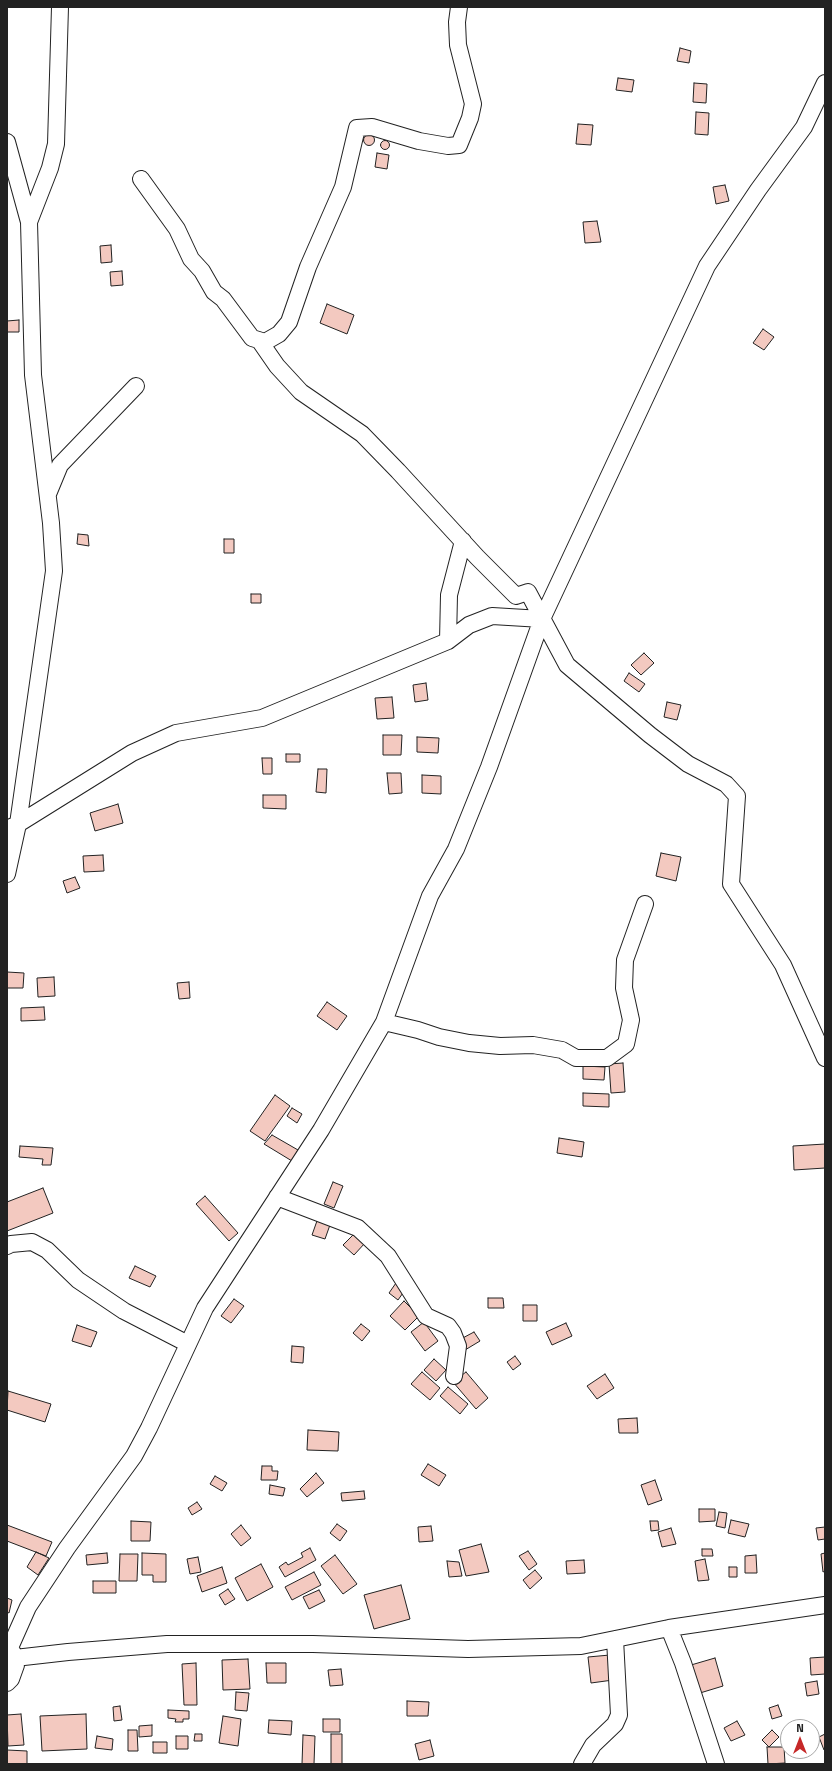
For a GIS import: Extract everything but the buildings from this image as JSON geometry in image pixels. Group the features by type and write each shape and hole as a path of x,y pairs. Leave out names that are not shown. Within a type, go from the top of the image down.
{"street":[{"path":"29,222 50,168 56,144 60,7"},
{"path":"141,179 176,229 191,259 202,271 214,292 223,299 252,338 265,342 270,340 279,334 289,322 308,267 343,187 357,128 372,127 419,141 448,146 459,145 470,118 472,104 458,45 457,22 459,7"},
{"path":"7,1683 14,1672 10,1650 12,1643 32,1601 67,1548 134,1456 149,1428 205,1308 321,1130 384,1022 430,896 456,849 486,775 542,619 707,266 758,190 804,127 825,83"},
{"path":"7,142 29,222 33,375 48,494 54,571 12,826 7,874"},
{"path":"259,340 277,366 301,392 362,434 477,557 516,596 528,592 567,665 650,735 688,764 726,784 737,796 731,884 783,965 825,1058"},
{"path":"48,494 60,465 136,386"},
{"path":"448,641 450,595 463,541"},
{"path":"12,826 132,752 176,733 262,718 448,641 469,624 492,616 542,619"},
{"path":"384,1022 418,1030 438,1037 469,1043 500,1046 534,1044 562,1050 576,1058 607,1058 626,1044 631,1020 624,988 625,960 645,904"},
{"path":"277,1197 358,1228 388,1256 426,1316 448,1326 453,1333 458,1346 454,1376"},
{"path":"7,1246 11,1244 32,1242 47,1250 78,1280 124,1311 188,1344"},
{"path":"10,1650 68,1652 166,1644 313,1644 468,1649 581,1646 669,1628 825,1605"},
{"path":"669,1628 683,1663 716,1764"},
{"path":"582,1764 593,1745 615,1724 619,1714 615,1639"}]}
